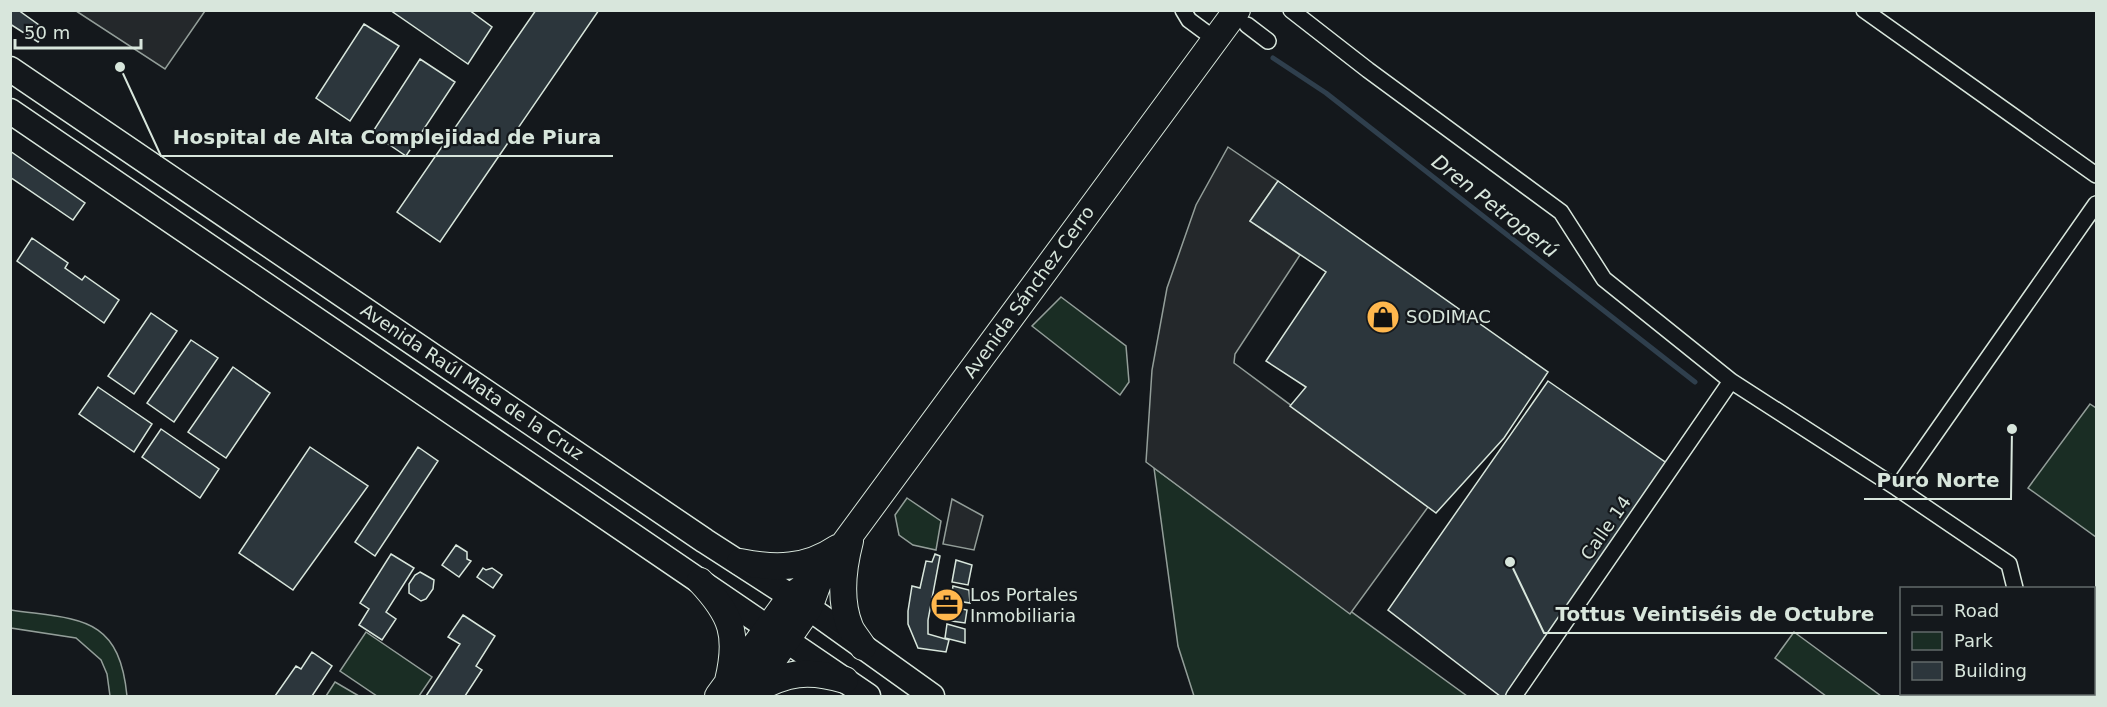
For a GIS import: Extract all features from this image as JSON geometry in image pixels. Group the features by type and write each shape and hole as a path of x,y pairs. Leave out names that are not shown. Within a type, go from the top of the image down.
{"highway":[{"name":"Avenida Sánchez Cerro","path":"736,692 800,602 1216,40 1242,18"},
{"path":"740,562 781,568 814,561 849,537"},
{"path":"849,537 843,584 850,627 863,647"},
{"path":"700,581 720,603 729,622 736,692 784,675 799,673 817,673 845,680"}],"main road":[{"name":"Avenida Raúl Mata de la Cruz","path":"10,69 705,541 800,602 932,696"},
{"name":"Avenida Raúl Mata de la Cruz","path":"10,111 868,696"}],"street":[{"path":"1183,10 1189,20 1216,40"},
{"path":"1291,10 1368,70 1561,212 1604,279 1731,381 1897,488 2009,564 2015,587"},
{"path":"1864,10 2097,175"},
{"path":"1242,18 1268,41"},
{"path":"1897,488 2097,204"},
{"name":"Calle 14","path":"1514,696 1731,381"}],"green space":[{"path":"1061,297 1126,346 1129,382 1120,395 1032,326"},
{"path":"2090,404 2096,408 2096,537 2028,488"},
{"path":"1154,468 1467,696 1194,696 1178,646"},
{"path":"907,498 941,521 936,550 913,545 899,535 895,515"},
{"path":"11,610 75,620 91,626 104,635 115,649 122,669 127,696 110,696 107,674 101,660 76,638 11,628"},
{"path":"366,632 432,677 419,696 377,696 340,671"},
{"path":"1794,632 1881,696 1826,696 1775,658"},
{"path":"2096,657 2096,696 2064,696 2095,695"},
{"path":"335,682 359,696 326,696"}],"shaded area":[{"path":"76,11 205,11 165,69"},
{"path":"1228,147 1278,181 1250,221 1300,255 1235,354 1234,363 1428,507 1350,614 1146,462 1152,370 1167,288 1196,205"},
{"path":"952,499 983,516 974,550 943,544"}],"building":[{"path":"10,10 18,10 46,30 38,42 10,24"},
{"path":"390,10 469,10 492,27 468,64"},
{"path":"536,10 599,10 440,242 397,212"},
{"path":"364,24 399,46 350,121 316,98"},
{"path":"420,59 455,82 406,156 372,133"},
{"path":"10,151 85,203 73,220 10,177"},
{"name":"SODIMAC","path":"1278,181 1548,372 1504,438 1436,513 1290,406 1306,387 1266,361 1326,272 1250,221"},
{"path":"32,238 68,263 65,268 82,280 85,276 119,300 104,323 17,261"},
{"path":"151,313 177,331 134,394 108,376"},
{"path":"191,340 218,358 174,422 147,403"},
{"path":"233,367 270,393 226,458 188,432"},
{"path":"1548,381 1668,464 1505,696 1500,696 1388,610"},
{"path":"98,387 152,424 134,452 79,414"},
{"path":"161,429 219,469 200,498 142,457"},
{"path":"310,447 368,486 293,590 239,553"},
{"path":"418,447 438,461 375,556 355,542"},
{"path":"456,545 467,552 467,559 471,561 459,577 442,565"},
{"path":"391,554 414,568 386,612 396,619 382,640 359,625 369,609 360,603"},
{"path":"935,554 940,556 928,620 928,634 949,640 946,652 918,648 908,624 912,586 920,588 926,561 932,562"},
{"path":"956,560 972,565 968,585 952,582"},
{"path":"483,568 486,570 492,568 502,575 493,588 477,577"},
{"path":"420,572 434,580 433,589 426,599 421,601 409,593 409,584"},
{"path":"953,586 969,590 970,603 951,600"},
{"path":"947,606 967,610 965,623 945,620"},
{"path":"463,615 495,636 476,666 482,670 465,696 426,696 460,644 448,637"},
{"path":"947,624 965,629 965,643 945,638"},
{"path":"312,652 332,666 312,696 275,696 296,666 301,669"}],"waterway":[{"name":"Dren Petroperú","path":"1273,58 1326,93 1695,382"}],"place":[{"name":"Hospital de Alta Complejidad de Piura","path":"120,67"},
{"name":"SODIMAC","path":"1383,317"},
{"name":"Puro Norte","path":"2012,429"},
{"name":"Tottus Veintiséis de Octubre","path":"1510,562"},
{"name":"Los Portales Inmobiliaria","path":"947,605"}]}
